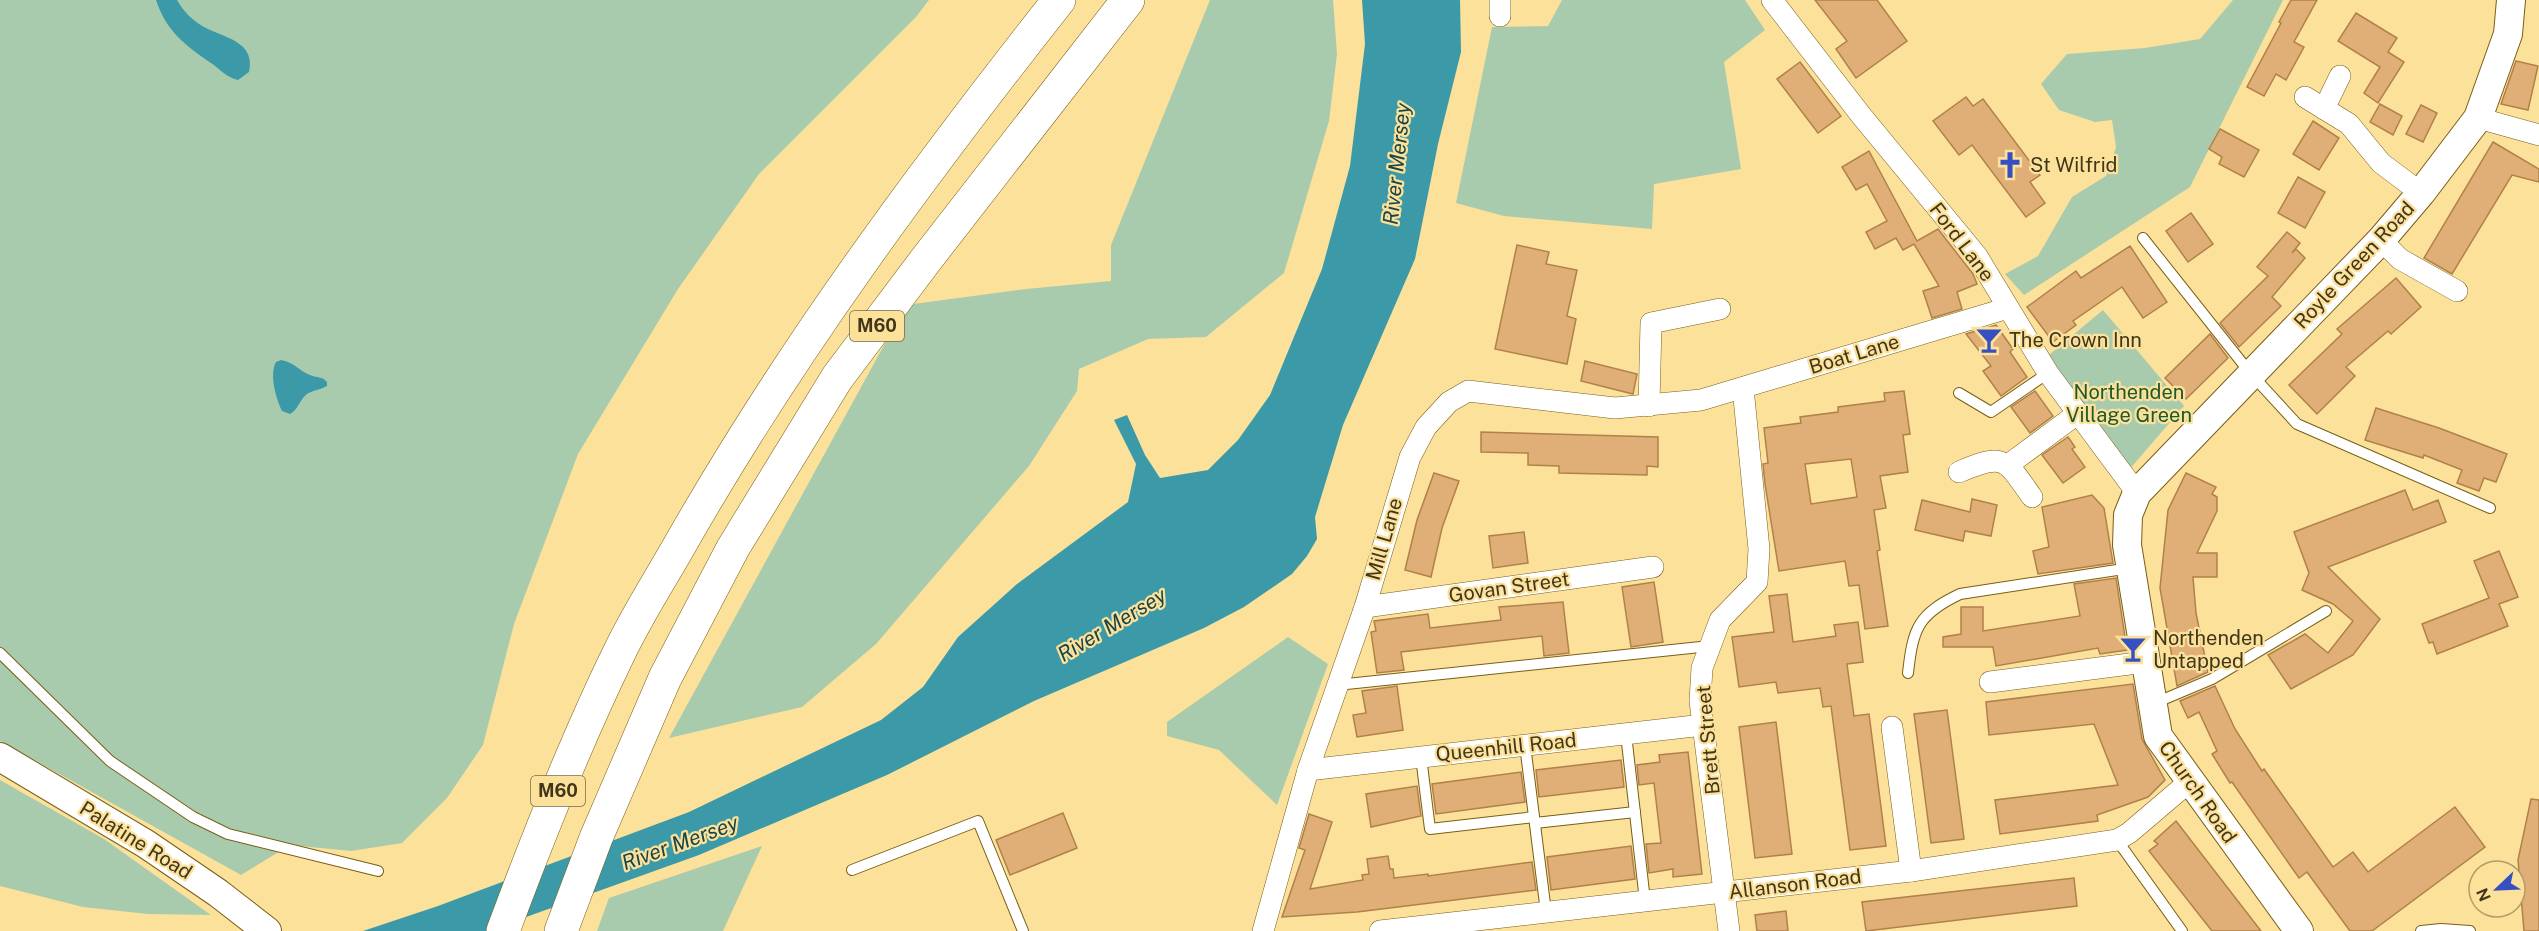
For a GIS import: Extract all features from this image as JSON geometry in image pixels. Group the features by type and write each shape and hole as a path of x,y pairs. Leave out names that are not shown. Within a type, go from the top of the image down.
{"highway":[{"name":"M60","path":"502,931 537,840 619,652 717,479 835,298 948,141 1059,0"},
{"name":"M60","path":"561,931 596,838 665,678 733,548 837,378 1128,0"}],"main road":[{"name":"Royle Green Road","path":"2137,493 2381,240 2421,193 2478,118 2508,34 2511,0"},
{"name":"Church Road","path":"2137,493 2128,515 2127,545 2158,736 2189,782 2299,931"},
{"name":"Palatine Road","path":"0,757 146,844 267,931"}],"street":[{"name":"Ford Lane","path":"1772,0 1860,114 1977,256 2048,373 2137,493"},
{"path":"2324,109 2340,76"},
{"path":"2305,97 2349,124 2381,163 2421,193"},
{"path":"2478,118 2539,135"},
{"path":"2381,240 2400,259 2457,291"},
{"name":"Boat Lane","path":"1701,400 2008,308"},
{"path":"1649,406 1651,323 1720,309"},
{"name":"Brett Street","path":"1729,931 1700,700 1702,668 1720,620 1757,582 1759,549 1745,429 1743,388"},
{"name":"Mill Lane","path":"1263,931 1308,770 1365,607 1410,457 1426,427 1449,402 1468,391 1615,408 1701,400"},
{"path":"2008,465 2077,414"},
{"path":"1959,472 1992,460 2008,465 2032,497"},
{"name":"Govan Street","path":"1365,607 1653,567"},
{"path":"1990,682 2145,662"},
{"name":"Queenhill Road","path":"1308,770 1703,725"},
{"path":"1892,727 1911,871"},
{"name":"Allanson Road","path":"1380,931 1911,871 2117,840 2129,833 2189,782"}],"lane":[{"path":"2143,238 2251,374 2297,424 2490,508"},
{"path":"1959,393 1991,412 2048,373"},
{"path":"1908,673 1912,641 1919,624 1936,605 1960,594 2130,568"},
{"path":"2152,705 2212,679 2326,611"},
{"path":"1338,685 1710,646"},
{"path":"0,653 110,761 193,817 228,834 378,871"},
{"path":"1626,734 1645,901"},
{"path":"1525,745 1546,912"},
{"path":"1421,757 1430,830 1635,812"},
{"path":"852,870 978,821 1023,931"},
{"path":"2117,840 2182,931"},
{"path":"2421,931 2441,929 2470,931"}],"green space":[{"path":"0,0 929,0 916,17 759,174 678,289 578,454 514,624 483,745 447,798 402,843 351,851 290,845 241,875 0,741"},
{"path":"1210,0 1333,0 1337,54 1329,121 1284,273 1206,337 1148,339 1079,369 1077,391 1029,466 876,644 802,707 669,738 906,305 1026,289 1111,281 1111,245"},
{"path":"1562,0 1745,0 1765,30 1724,62 1741,169 1654,184 1652,229 1504,216 1456,203 1492,27 1548,26"},
{"path":"2233,0 2283,0 2190,187 2024,295 2005,274 2038,256 2072,197 2106,176 2116,147 2112,120 2095,122 2059,110 2041,84 2067,54 2145,48 2200,39"},
{"name":"Northenden Village Green","path":"2103,310 2184,406 2128,471 2049,355"},
{"path":"1288,637 1328,664 1277,805 1219,750 1167,736 1167,722"},
{"path":"0,780 104,839 211,915 148,914 83,907 0,886"},
{"path":"762,846 723,931 597,931 609,898"}],"water":[{"path":"156,0 177,0 196,22 237,42 248,53 249,72 238,80 234,79 193,50 171,29"},
{"name":"River Mersey","path":"1362,0 1460,0 1461,52 1438,144 1415,259 1343,425 1315,517 1317,539 1292,574 1244,607 1204,628 1034,701 887,775 699,855 487,931 363,931 438,906 689,812 881,720 923,687 958,637 1017,584 1128,502 1136,464 1114,420 1127,415 1145,455 1160,478 1208,470 1238,440 1270,395 1322,269 1350,166 1365,44"},
{"path":"281,360 309,375 323,378 327,382 327,386 307,394 290,414 282,411 274,386 274,367 276,362"}],"building":[{"path":"1815,0 1877,0 1907,41 1856,78 1836,49 1847,41"},
{"path":"2291,0 2317,0 2294,42 2304,47 2286,80 2276,74 2264,96 2247,87"},
{"path":"2356,13 2397,38 2388,52 2404,62 2378,103 2364,93 2380,67 2338,41"},
{"path":"2516,61 2538,66 2528,110 2501,104"},
{"path":"1800,62 1841,116 1818,133 1777,79"},
{"name":"St Wilfrid","path":"1966,97 1973,106 1983,99 2040,175 2030,182 2045,203 2026,217 1972,145 1959,155 1933,121"},
{"path":"2380,104 2402,116 2393,135 2370,122"},
{"path":"2421,105 2437,113 2423,142 2406,134"},
{"path":"2313,121 2339,138 2319,170 2293,154"},
{"path":"2220,129 2259,150 2244,177 2219,164 2222,157 2209,149"},
{"path":"2493,142 2539,169 2539,182 2512,175 2452,274 2424,258"},
{"path":"1869,151 1917,241 1938,229 1973,274 1977,284 1957,292 1962,309 1932,318 1923,291 1939,286 1914,244 1903,250 1896,238 1875,249 1866,232 1887,221 1867,184 1856,190 1842,167"},
{"path":"2298,177 2325,192 2305,228 2278,213"},
{"path":"2191,213 2213,244 2188,262 2166,231"},
{"path":"2287,232 2300,243 2292,253 2296,249 2305,258 2272,297 2281,306 2239,347 2220,323 2268,276 2257,267"},
{"path":"1517,245 1549,252 1546,264 1577,270 1567,316 1576,319 1567,364 1495,349"},
{"path":"2130,246 2167,302 2143,318 2122,287 2073,321 2076,325 2053,342 2027,307 2076,271 2081,278"},
{"path":"2396,278 2421,307 2391,334 2388,331 2346,367 2355,376 2317,414 2289,385 2342,334 2337,329"},
{"path":"1996,325 2013,349 2010,352 2027,377 2001,396 1983,371 1991,366 1966,334"},
{"path":"2210,334 2228,358 2186,399 2165,378"},
{"path":"1585,361 1637,374 1633,394 1581,381"},
{"path":"1904,391 1910,434 1903,435 1908,472 1880,476 1886,508 1874,510 1880,550 1877,551 1888,626 1865,629 1859,585 1849,586 1845,561 1779,571 1765,484 1763,464 1768,463 1764,428 1801,423 1800,417 1838,412 1838,407 1885,401 1884,393","holes":["1851,459 1857,497 1811,504 1805,464"]},
{"path":"2035,391 2053,416 2030,433 2011,407"},
{"path":"2376,408 2439,428 2507,454 2496,482 2484,478 2479,491 2457,483 2462,470 2424,455 2423,458 2365,440"},
{"path":"1481,432 1658,437 1658,467 1647,466 1647,475 1559,473 1559,466 1528,465 1528,453 1481,452"},
{"path":"2068,437 2075,447 2072,449 2085,467 2063,483 2042,455"},
{"path":"1434,473 1459,481 1442,528 1431,577 1405,570 1417,520"},
{"path":"2186,473 2216,487 2212,494 2217,497 2217,511 2197,553 2217,553 2217,577 2193,577 2196,613 2208,672 2177,686 2160,588 2168,510"},
{"path":"2405,490 2413,510 2438,500 2446,522 2328,567 2380,619 2353,655 2291,689 2268,655 2305,634 2328,653 2353,621 2333,604 2302,590 2309,573 2294,532"},
{"path":"2092,495 2104,508 2113,563 2038,574 2033,551 2049,547 2042,507"},
{"path":"1972,499 1997,505 1991,536 1965,531 1963,541 1915,530 1922,500 1970,512"},
{"path":"1524,532 1528,563 1493,568 1489,536"},
{"path":"2499,551 2518,597 2499,604 2508,626 2437,654 2433,642 2429,643 2422,624 2489,598 2474,561"},
{"path":"2116,578 2127,650 2100,654 2098,648 1996,666 1993,647 1943,647 1943,637 1961,634 1961,607 1983,607 1983,631 2080,616 2074,584"},
{"path":"1654,582 1663,642 1631,647 1622,587"},
{"path":"1787,594 1793,642 1836,636 1834,625 1858,622 1863,662 1847,664 1854,716 1869,714 1886,846 1850,850 1831,706 1823,707 1820,688 1778,693 1776,682 1739,687 1732,637 1774,632 1769,596"},
{"path":"1563,602 1569,653 1544,656 1542,636 1401,652 1404,670 1377,673 1371,632 1376,631 1374,621 1428,614 1430,628 1501,620 1499,607"},
{"path":"2133,684 2142,739 2165,780 2148,797 2097,815 2098,821 2000,834 1995,800 2118,785 2094,724 1989,735 1986,702"},
{"path":"1397,686 1403,730 1357,737 1353,715 1366,713 1362,691"},
{"path":"2215,686 2235,729 2262,771 2264,769 2333,867 2353,852 2368,872 2455,807 2485,847 2372,931 2350,931 2307,872 2299,878 2232,782 2230,783 2212,754 2217,751 2199,712 2188,718 2180,701"},
{"path":"1947,710 1964,839 1931,843 1914,714"},
{"path":"1776,722 1792,854 1755,858 1739,727"},
{"path":"1688,752 1702,874 1673,877 1673,869 1649,873 1646,844 1661,843 1654,783 1639,785 1637,765 1660,762 1659,755"},
{"path":"1621,760 1624,787 1539,797 1536,770"},
{"path":"1521,772 1525,802 1436,814 1432,784"},
{"path":"1417,786 1421,816 1371,827 1366,794"},
{"path":"2531,799 2539,800 2539,931 2524,931 2523,919 2527,919 2527,859 2518,859"},
{"path":"1063,813 1077,848 1010,875 996,840"},
{"path":"1309,814 1332,822 1310,889 1363,880 1362,875 1369,874 1367,859 1388,856 1394,878 1428,874 1428,876 1532,862 1536,890 1357,912 1282,917 1305,850 1299,848"},
{"path":"2176,821 2261,931 2212,931 2149,851 2158,844 2154,841"},
{"path":"1631,846 1635,879 1551,890 1547,857"},
{"path":"2074,878 2077,906 1866,931 1862,902"},
{"path":"1786,911 1788,931 1757,931 1755,915"}],"place":[{"name":"St Wilfrid","path":"2010,165"},
{"name":"The Crown Inn","path":"1989,340"},
{"name":"Northenden Untapped","path":"2133,649"}]}
